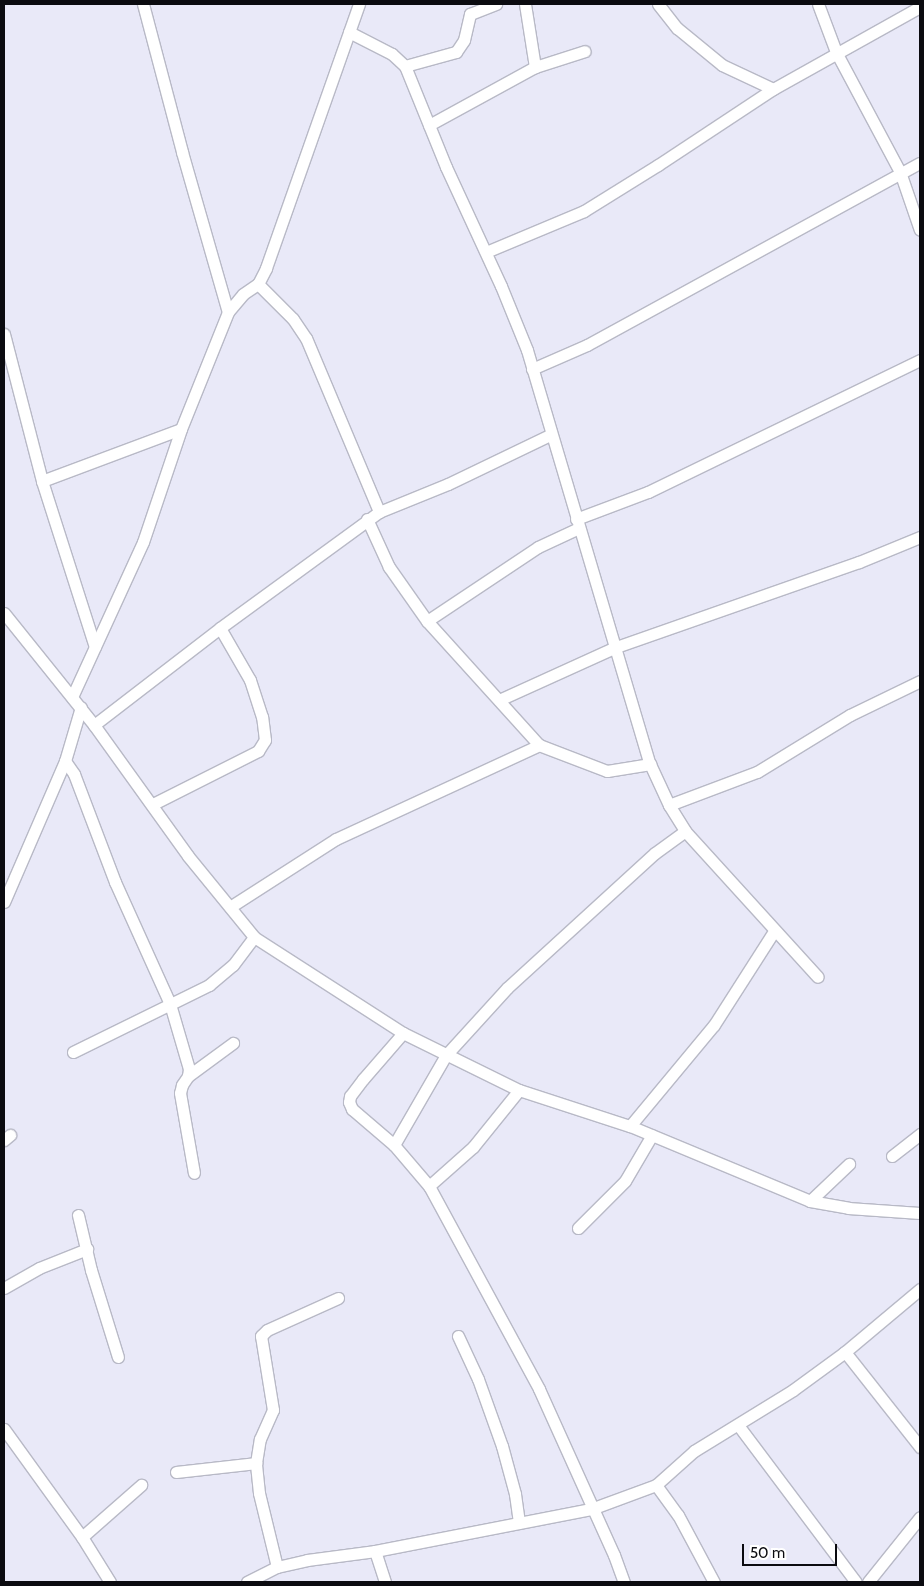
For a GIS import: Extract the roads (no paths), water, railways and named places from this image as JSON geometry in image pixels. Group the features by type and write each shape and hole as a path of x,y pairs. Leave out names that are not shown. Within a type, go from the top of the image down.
{"street":[{"path":"143,4 182,152 228,312"},
{"path":"72,697 143,542 181,429 228,312 243,294 258,284 272,252 359,4"},
{"path":"405,66 456,52 464,40 470,14 496,4"},
{"path":"525,4 535,67"},
{"path":"658,4 662,12 678,28 722,65 773,88"},
{"path":"818,4 836,52 900,172 920,230"},
{"path":"486,252 584,212 773,88 920,7"},
{"path":"349,32 392,54 405,66 521,334 650,764 669,805 685,831 774,931 818,977"},
{"path":"429,125 535,67 585,51"},
{"path":"532,369 587,345 900,172 920,163"},
{"path":"258,284 293,319 306,338 379,512"},
{"path":"4,334 42,482 95,647"},
{"path":"427,621 538,547 578,523 648,492 920,360"},
{"path":"42,482 181,429"},
{"path":"94,725 220,628 367,519 379,512 448,484 550,435"},
{"path":"367,519 389,568 427,621 539,744 607,771 650,764"},
{"path":"499,700 616,647 859,562 920,537"},
{"path":"4,613 94,725 153,804 188,856 254,937 403,1033 519,1090 630,1126 810,1201 848,1208 920,1214"},
{"path":"153,804 258,751 264,740 262,717 250,680 220,628"},
{"path":"669,805 757,772 850,715 920,681"},
{"path":"5,894 65,761 80,707"},
{"path":"230,907 336,839 539,744"},
{"path":"65,761 77,780 88,815 122,898 170,1004 189,1069 188,1076"},
{"path":"394,1145 446,1054 507,988 655,853 685,831"},
{"path":"630,1126 714,1025 774,931"},
{"path":"73,1052 209,985 233,965 254,937"},
{"path":"403,1033 363,1079 350,1096 348,1102 352,1109 394,1145 429,1186 539,1389 591,1509 614,1555 624,1582"},
{"path":"194,1173 180,1093 182,1084 188,1076 233,1043"},
{"path":"429,1186 472,1147 519,1090"},
{"path":"892,1156 920,1134"},
{"path":"578,1228 625,1181 652,1136"},
{"path":"810,1201 849,1164"},
{"path":"78,1215 91,1270 118,1358"},
{"path":"4,1288 39,1268 87,1249"},
{"path":"247,1582 277,1567 307,1560 375,1551 591,1509 656,1484 694,1451 793,1390 845,1352 920,1289"},
{"path":"277,1567 259,1493 256,1463 260,1439 273,1410 261,1336 268,1330 338,1298"},
{"path":"458,1336 478,1379 502,1446 515,1494 519,1523"},
{"path":"845,1352 920,1447"},
{"path":"738,1425 856,1582"},
{"path":"4,1429 82,1537 110,1582"},
{"path":"176,1472 256,1463"},
{"path":"656,1484 678,1515 714,1582"},
{"path":"82,1537 141,1485"},
{"path":"868,1582 920,1517"},
{"path":"375,1551 385,1582"}]}
